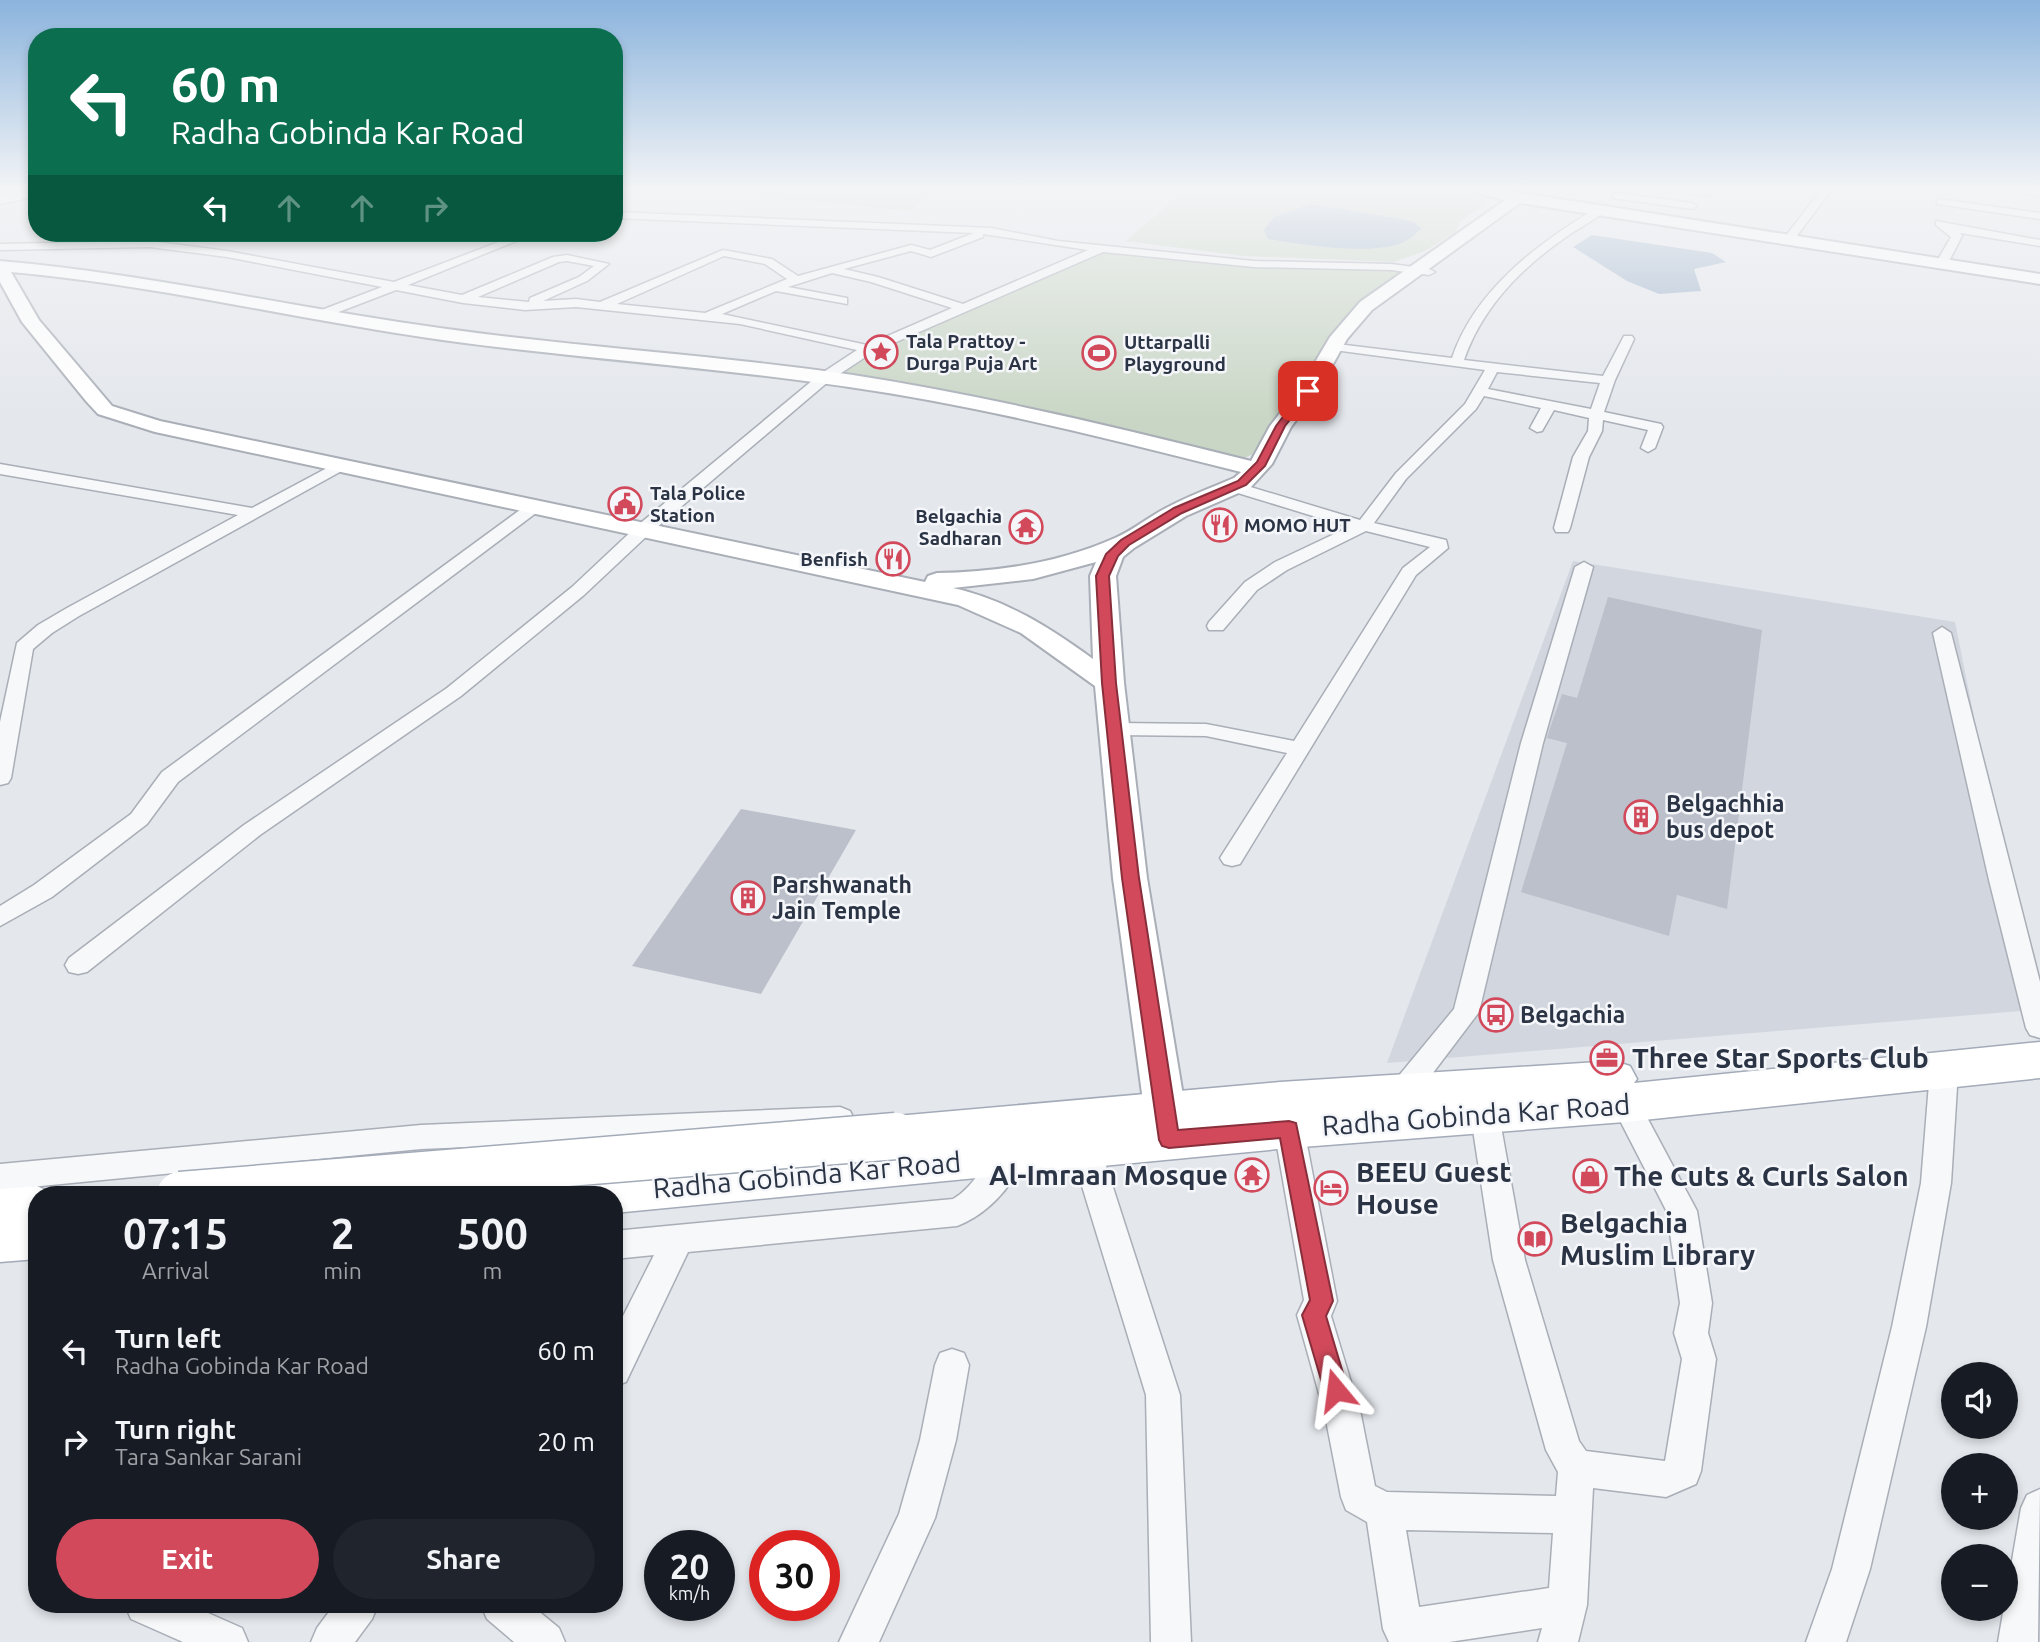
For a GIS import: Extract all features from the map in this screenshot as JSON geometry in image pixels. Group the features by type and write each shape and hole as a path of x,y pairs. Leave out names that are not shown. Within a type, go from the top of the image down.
{"main road":[{"path":"1482,1100 1612,1079 2040,1040"},
{"name":"Radha Gobinda Kar Road","path":"623,1189 897,1151 1011,1157 1081,1134 1167,1125 1289,1129 1406,1106 1482,1100 1625,1104 2040,1060"},
{"path":"1167,1125 1406,1106"},
{"path":"327,1186 897,1151 1081,1134"},
{"path":"0,1211 28,1209"},
{"path":"0,1239 28,1237"}],"street":[{"path":"286,266 463,299 525,306 576,303 740,320 868,349"},
{"path":"323,314 448,266"},
{"path":"463,299 541,266"},
{"path":"525,306 583,279 601,266"},
{"path":"601,306 694,266"},
{"path":"775,266 796,280"},
{"path":"705,317 775,287 847,266"},
{"path":"78,965 252,830 454,692 578,591 643,530 824,378 868,349 1062,266"},
{"path":"1300,266 1423,270"},
{"path":"1243,489 1281,426 1339,347 1381,306 1429,266"},
{"path":"1457,363 1464,339 1524,266"},
{"path":"1958,266 2040,279"},
{"path":"0,267 66,270 142,281 401,329 824,378 1006,408 1257,469"},
{"path":"0,267 31,322 106,410 155,426 966,599 1031,627 1109,683"},
{"path":"831,270 874,279 963,308"},
{"path":"775,287 843,302"},
{"path":"1562,528 1581,457 1595,431 1596,415 1608,380 1628,339"},
{"path":"1339,347 1608,380"},
{"path":"882,581 985,581 1037,572 1083,560 1125,543 1163,521 1191,521 1243,489 1263,482 1298,429 1339,347"},
{"path":"1216,626 1251,586 1281,566 1364,526 1401,476 1471,406 1493,368"},
{"path":"1479,391 1656,427 1648,448"},
{"path":"1537,428 1550,405"},
{"path":"0,778 24,647 45,629 73,612 342,465"},
{"path":"0,469 253,513"},
{"path":"1232,858 1409,572 1439,548 1437,542 1364,526 1243,489"},
{"path":"0,917 43,891 139,819 170,777 534,507"},
{"path":"1125,543 1112,554 1102,576 1109,683 1130,878 1167,1125"},
{"path":"1406,1106 1466,1012 1532,743 1584,567"},
{"path":"1942,633 1987,811 2018,952 2040,1028"},
{"path":"1116,729 1206,730 1300,750"},
{"path":"1826,1642 1851,1569 1909,1327 1936,1183 1944,1071"},
{"path":"1482,1100 1509,1260 1564,1450 1576,1468 1567,1605 1558,1642"},
{"path":"1576,1468 1666,1479 1683,1471 1699,1359 1691,1334 1696,1303 1682,1212 1625,1104"},
{"path":"0,1177 421,1137 984,1112 1081,1134 1163,1395 1171,1642"},
{"path":"1289,1129 1321,1301 1314,1315 1343,1415 1359,1497 1384,1511 1572,1515"},
{"path":"249,1186 268,1152"},
{"path":"623,1244 957,1212 977,1200 1011,1157"},
{"path":"623,1352 678,1239"},
{"path":"859,1642 916,1518 938,1440 952,1365"},
{"path":"2018,1642 2040,1508"},
{"path":"1384,1511 1403,1629 1567,1605"},
{"path":"163,1613 228,1642"},
{"path":"331,1642 352,1613"},
{"path":"511,1613 545,1642"}],"shaded area":[{"path":"1573,561 1955,622 2033,1010 1387,1063"}],"green space":[{"name":"Uttarpalli Playground","path":"1070,266 1330,266 1416,269 1380,289 1281,410 1267,437 1253,454 1242,459 837,374 874,350"}],"water":[{"path":"1603,266 1709,266 1694,269 1701,291 1659,294 1627,281"}],"building":[{"name":"Belgachhia bus depot","path":"1608,597 1762,630 1727,909 1677,895 1669,936 1521,892 1567,743 1547,738 1549,731 1562,694 1577,698"},
{"name":"Parshwanath Jain Temple","path":"741,809 856,830 761,994 632,966"}],"place":[{"name":"Tala Prattoy - Durga Puja Art","path":"881,352"},
{"name":"Uttarpalli Playground","path":"1099,353"},
{"name":"Tala Police Station","path":"625,504"},
{"name":"MOMO HUT","path":"1220,525"},
{"name":"Belgachia Sadharan","path":"1026,527"},
{"name":"Benfish","path":"893,559"},
{"name":"Belgachhia bus depot","path":"1641,817"},
{"name":"Parshwanath Jain Temple","path":"748,898"},
{"name":"Belgachia","path":"1496,1015"},
{"name":"Three Star Sports Club","path":"1607,1058"},
{"name":"Al-Imraan Mosque","path":"1252,1175"},
{"name":"The Cuts & Curls Salon","path":"1590,1176"},
{"name":"BEEU Guest House","path":"1331,1188"},
{"name":"Belgachia Muslim Library","path":"1535,1239"}],"route":[{"path":"1308,391 1281,426 1261,464 1242,483 1178,511 1125,543 1112,554 1102,576 1109,683 1130,878 1169,1140 1289,1129 1321,1301 1314,1315 1336,1390"}]}
